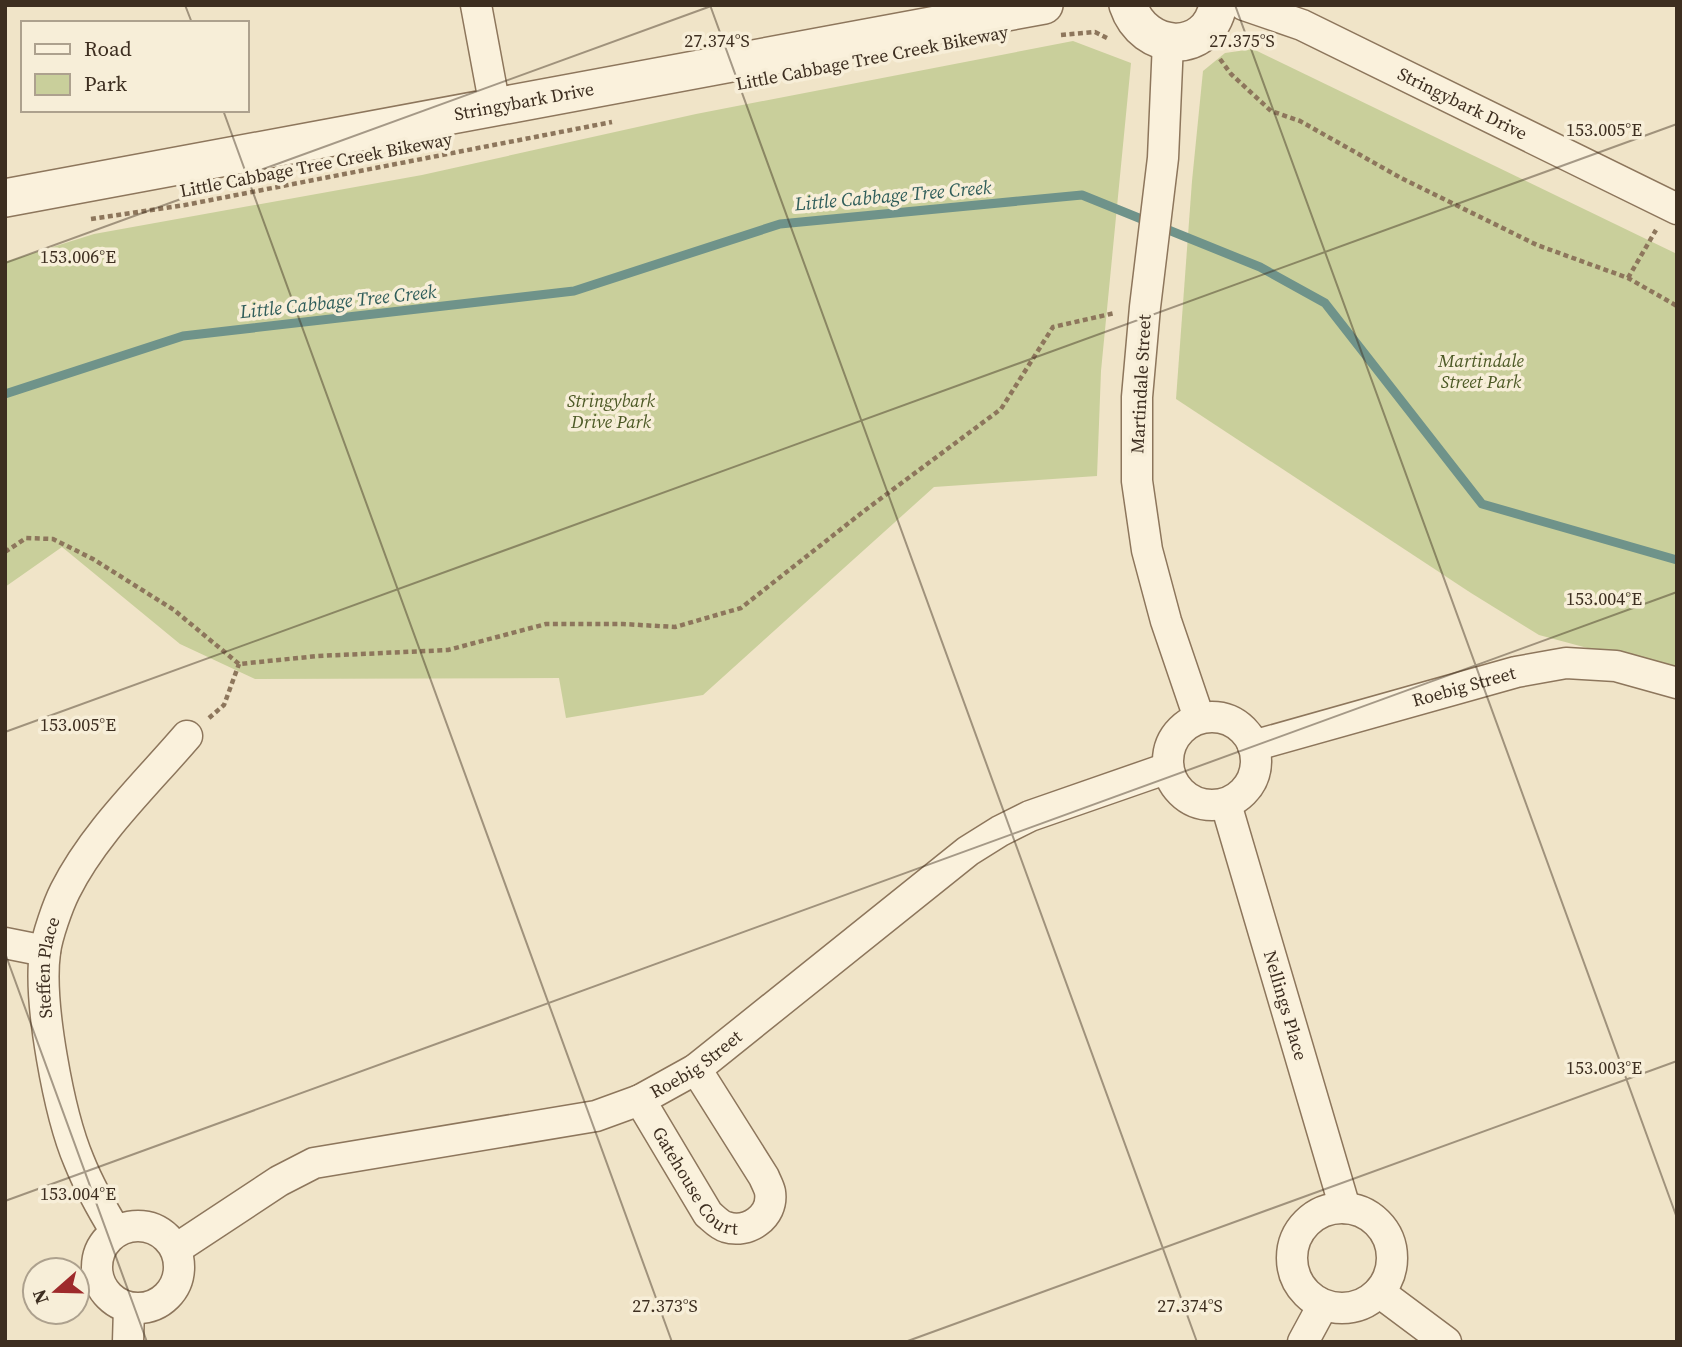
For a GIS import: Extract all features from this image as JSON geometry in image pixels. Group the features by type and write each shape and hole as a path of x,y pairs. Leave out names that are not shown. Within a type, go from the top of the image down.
{"street":[{"path":"476,5 495,107"},
{"path":"1128,5 1132,18 1141,30 1168,49 1198,35 1209,25 1218,5"},
{"name":"Stringybark Drive","path":"1244,5 1302,24 1674,207"},
{"name":"Stringybark Drive","path":"5,198 495,107 1051,21"},
{"name":"Martindale Street","path":"1168,49 1163,158 1149,271 1138,397 1137,481 1147,550 1166,621 1199,718"},
{"name":"Roebig Street","path":"1253,746 1516,672 1566,663 1616,666 1677,683"},
{"path":"1212,716 1226,719 1247,734 1253,746 1256,758 1252,781 1236,799 1226,804 1210,806 1195,803 1178,789 1168,768 1167,755 1177,732 1199,718 1212,716"},
{"name":"Steffen Place","path":"116,1232 94,1195 77,1158 65,1116 50,1043 45,990 45,951 64,892 82,862 110,825 187,736"},
{"name":"Roebig Street","path":"176,1249 279,1181 314,1163 596,1116 640,1100 696,1069 968,851 1030,816 1168,768"},
{"name":"Nellings Place","path":"1226,804 1345,1209"},
{"path":"5,943 45,951"},
{"name":"Gatehouse Court","path":"640,1100 708,1213 722,1226 739,1230 756,1224 768,1209 771,1194 764,1177 696,1069"},
{"path":"1345,1209 1361,1212 1375,1221 1385,1233 1391,1248 1392,1264 1388,1279 1379,1292 1367,1302 1338,1308 1323,1305 1310,1296 1300,1284 1294,1270 1294,1247 1304,1226 1316,1216 1330,1210 1345,1209"},
{"path":"128,1227 156,1229 167,1237 176,1249 180,1272 171,1294 152,1307 129,1308 116,1302 106,1293 99,1281 99,1254 105,1242 116,1232 128,1227"},
{"path":"1379,1292 1446,1342"},
{"path":"1303,1342 1323,1305"},
{"path":"128,1342 129,1308"}],"path":[{"path":"1051,21 1095,32 1119,43"},
{"path":"1168,49 1213,50 1231,74 1271,111 1300,121 1401,178 1537,245 1628,278 1677,306"},
{"name":"Little Cabbage Tree Creek Bikeway","path":"88,219 185,205 614,122"},
{"path":"1628,278 1674,207"},
{"path":"5,552 26,538 53,539 93,559 174,610 239,664 318,656 448,650 546,624 675,627 741,608 1000,409 1053,327 1121,312"},
{"path":"187,736 224,705 239,664"}],"green space":[{"name":"Stringybark Drive Park","path":"1073,41 1131,63 1101,371 1097,476 934,487 703,695 566,718 559,678 255,679 180,644 62,547 5,587 5,262 94,234 422,175 696,114"},
{"name":"Martindale Street Park","path":"1253,49 1677,254 1677,672 1539,635 1176,399 1203,71 1225,53"}],"waterway":[{"name":"Little Cabbage Tree Creek","path":"5,394 183,336 574,291 780,224 1082,195 1260,267 1325,303 1482,504 1677,560"}]}
